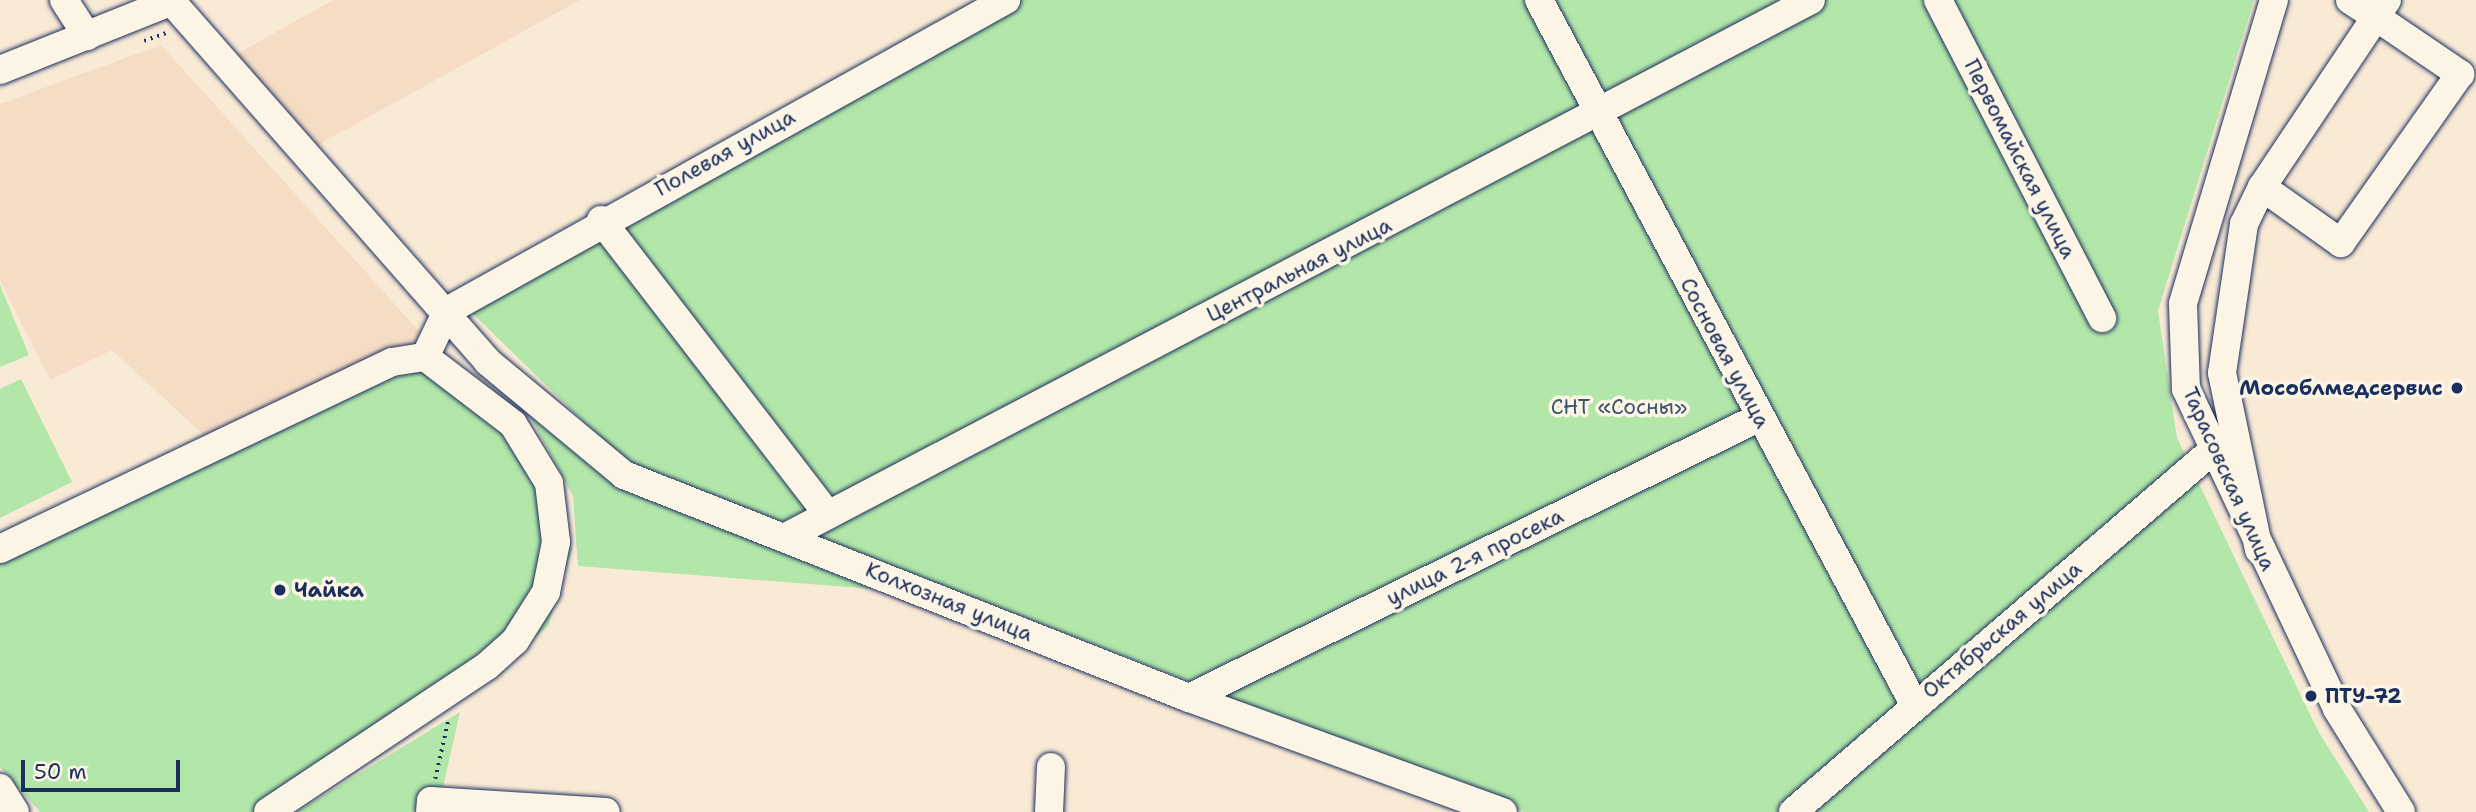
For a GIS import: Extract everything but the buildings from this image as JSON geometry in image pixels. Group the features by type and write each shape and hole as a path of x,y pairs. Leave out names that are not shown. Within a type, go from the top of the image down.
{"street":[{"path":"64,0 87,36"},
{"path":"82,0 87,36"},
{"name":"Полевая улица","path":"447,311 601,220 1006,0"},
{"name":"Сосновая улица","path":"1539,0 1914,704"},
{"name":"Центральная улица","path":"786,537 1598,115 1811,0"},
{"name":"Первомайская улица","path":"1938,0 2102,318"},
{"name":"Тарасовская улица","path":"2274,0 2183,304 2186,389 2212,451 2337,709 2401,812"},
{"path":"2262,187 2341,243 2460,74 2381,8 2350,0"},
{"path":"0,70 174,1"},
{"name":"Колхозная улица","path":"174,1 447,311 488,362 624,475 1189,698 1503,812"},
{"path":"2259,550 2222,373 2244,224 2262,187 2381,8"},
{"path":"601,220 828,515"},
{"path":"425,357 447,311"},
{"path":"0,549 391,362 425,357 513,424 549,483 555,508 554,566 546,592 515,641 455,687 268,812"},
{"name":"улица 2-я просека","path":"1189,698 1760,417"},
{"name":"Октябрьская улица","path":"1793,812 1914,704 2212,451"},
{"path":"1049,812 1051,767"},
{"path":"0,788 15,812"},
{"path":"430,807 606,812"}],"path":[{"path":"430,807 455,687"}],"shaded area":[{"path":"333,0 580,0 318,145 235,55"},
{"path":"161,45 427,340 213,444 112,350 50,380 0,280 0,104"}],"green space":[{"name":"СНТ «Сосны»","path":"1020,0 2254,0 2158,311 2177,438 2318,731 2369,812 1524,812 624,461 466,307"},
{"path":"0,285 29,355 0,367"},
{"name":"Чайка","path":"421,362 542,450 572,549 548,626 459,702 260,812 40,812 0,767 0,554"},
{"path":"21,379 72,482 0,518 0,389"},
{"path":"525,407 622,488 873,589 578,566 573,496"},
{"path":"460,712 443,787 412,812 296,812"}],"place":[{"name":"Мособлмедсервис","path":"2457,388"},
{"name":"Чайка","path":"280,590"},
{"name":"ПТУ-72","path":"2311,696"}]}
